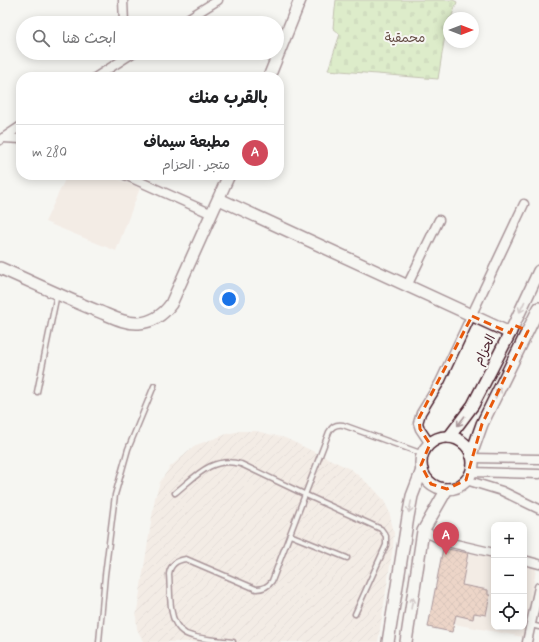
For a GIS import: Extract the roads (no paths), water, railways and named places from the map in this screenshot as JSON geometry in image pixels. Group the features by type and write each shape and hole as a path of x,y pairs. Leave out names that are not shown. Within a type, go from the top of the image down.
{"main road":[{"path":"284,40 300,0"},
{"path":"271,72 276,60"},
{"path":"0,268 57,294 126,322 145,322 158,318 168,309 171,304 227,180"},
{"path":"219,200 472,316 512,329 528,331"},
{"name":"الحزام","path":"449,437 473,406 512,329 539,271"},
{"path":"472,456 482,424 539,308"},
{"path":"449,437 463,443 468,448 472,456 473,465 469,476 458,487 447,489 439,488 431,484 426,478 421,465 423,454 430,444 436,440 449,437"},
{"path":"388,642 412,496 422,470"},
{"path":"406,642 423,531 447,489"}],"street":[{"path":"124,0 124,16"},
{"path":"192,16 218,0"},
{"path":"103,72 121,60"},
{"path":"2,139 16,129"},
{"path":"2,139 16,139"},
{"path":"136,180 212,214"},
{"path":"430,444 420,429 418,423 419,418 440,382 524,204"},
{"path":"407,286 439,220"},
{"path":"472,456 539,459"},
{"path":"469,476 539,474"},
{"path":"469,476 539,509"},
{"path":"423,531 447,542 491,552"},
{"path":"527,561 539,564"},
{"path":"527,642 535,626 539,586"}],"lane":[{"path":"37,392 57,294"},
{"path":"99,642 105,575 115,495 128,448 154,386"},
{"path":"233,642 192,636 185,634 178,628 172,613 169,574 172,566 178,561 186,559 256,589 264,588 270,584 306,495 329,432 336,425 343,425 423,454"},
{"path":"175,493 212,464 227,461 241,464 380,529 386,536 386,544 355,614"},
{"path":"290,535 347,558"}],"place":[{"name":"مطبعة سيماف","path":"446,555"}],"park label":[{"name":"محمقية","path":"405,38"}]}
